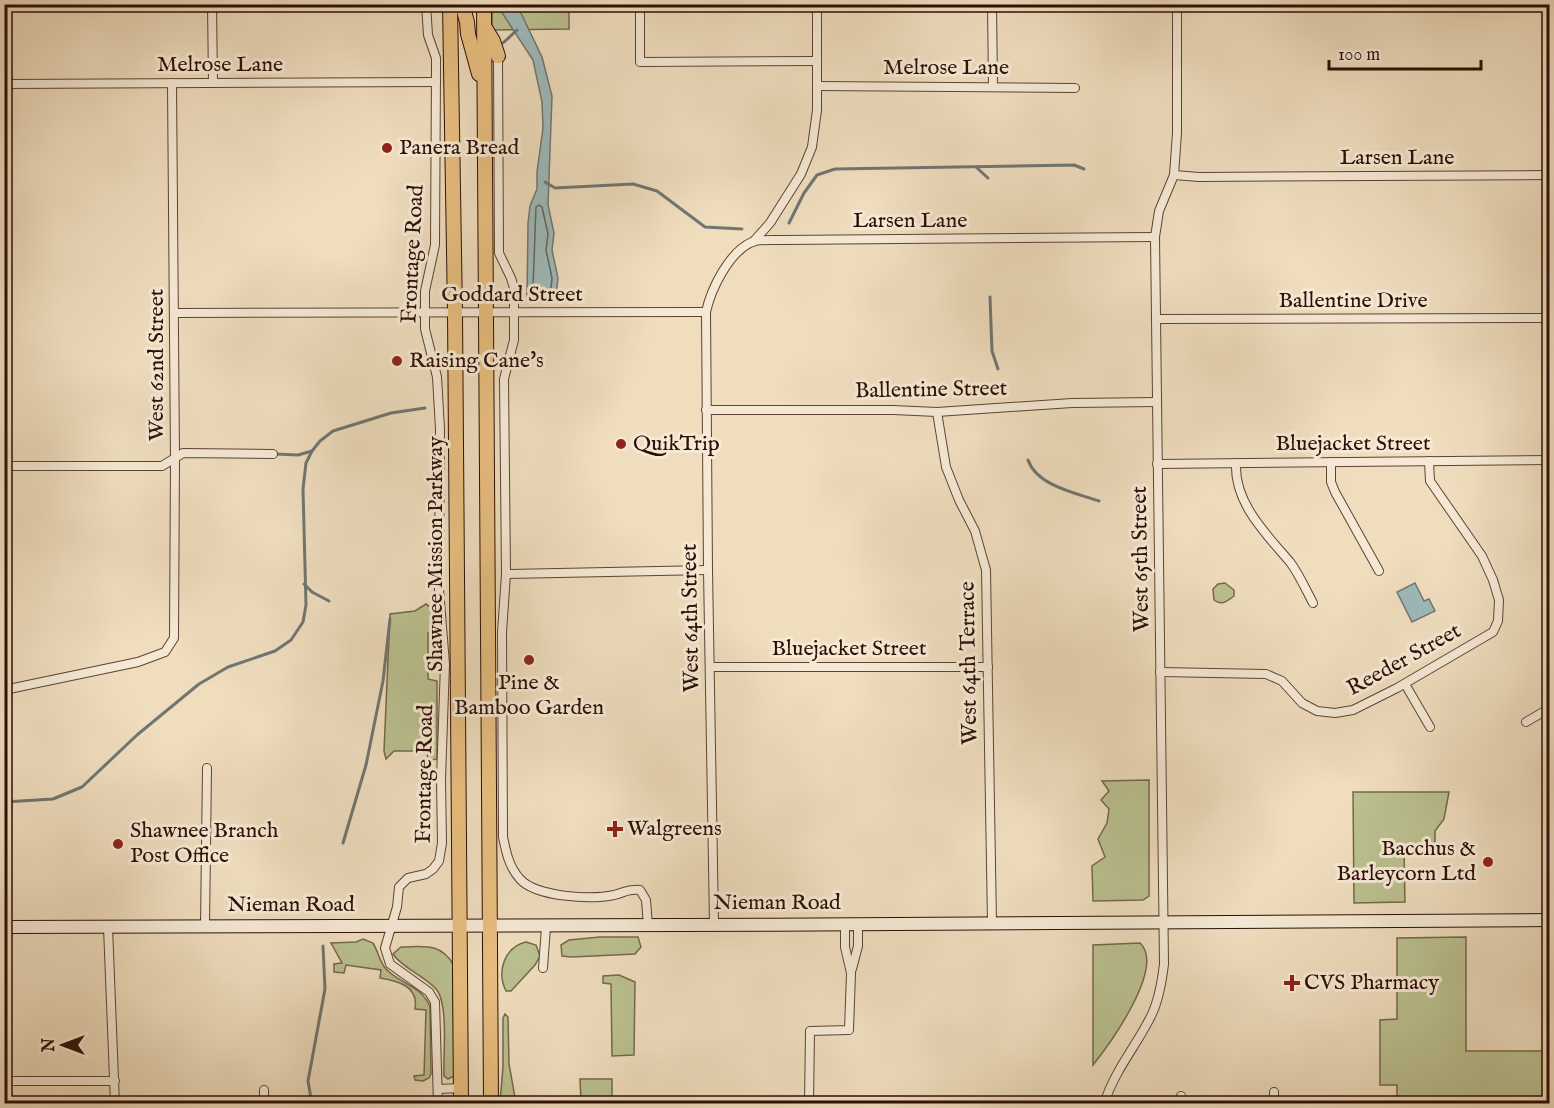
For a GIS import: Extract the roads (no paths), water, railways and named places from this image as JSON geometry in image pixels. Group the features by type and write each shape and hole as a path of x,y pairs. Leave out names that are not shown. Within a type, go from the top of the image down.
{"highway":[{"name":"Shawnee Mission Parkway","path":"450,4 460,1104"},
{"path":"458,4 463,6 468,34 484,91"},
{"path":"484,4 491,1104"},
{"path":"484,27 493,41 498,56"}],"main road":[{"name":"Nieman Road","path":"4,927 546,927 845,923 1550,920"}],"street":[{"path":"212,4 213,82"},
{"name":"Frontage Road","path":"426,4 428,35 436,58 435,245 425,291 425,329 437,377 440,429 439,590 446,664 441,854 433,869 426,874 408,878 399,887 397,908 385,948 390,964 429,992 435,1002 438,1104"},
{"path":"640,4 640,62 817,61"},
{"path":"706,312 715,283 722,272 733,258 753,242 770,223 807,162 815,134 817,4"},
{"path":"992,4 993,86"},
{"name":"West 65th Street","path":"1104,1104 1118,1073 1153,1013 1164,964 1155,237 1160,211 1174,175 1177,133 1177,4"},
{"path":"1489,4 1550,5"},
{"path":"498,56 499,253 514,288 514,340 504,379 506,574 502,644 502,825 507,855 521,880 527,885 547,892 595,897 614,895 627,889 640,890 646,900 648,926"},
{"name":"Melrose Lane","path":"4,84 436,82"},
{"name":"West 62nd Street","path":"4,690 159,656 170,646 174,638 175,313 172,83"},
{"name":"Melrose Lane","path":"817,86 1075,87"},
{"name":"Larsen Lane","path":"1174,175 1211,177 1550,175"},
{"name":"Larsen Lane","path":"753,242 1155,237"},
{"name":"Goddard Street","path":"175,313 706,312"},
{"name":"West 64th Street","path":"706,312 714,924"},
{"name":"Ballentine Drive","path":"1156,319 1550,318"},
{"name":"Ballentine Street","path":"706,410 937,412 1072,403 1157,402"},
{"name":"West 64th Terrace","path":"937,412 946,466 955,491 975,531 986,570 992,922"},
{"path":"4,466 162,466 183,453 273,454"},
{"name":"Bluejacket Street","path":"1157,464 1550,460"},
{"name":"Reeder Street","path":"1160,672 1266,674 1282,681 1302,703 1317,711 1335,713 1353,710 1405,684 1496,628 1499,600 1493,580 1482,556 1430,481 1429,461"},
{"path":"1331,462 1331,482 1335,492 1379,571"},
{"path":"1236,463 1237,485 1245,501 1273,544 1291,564 1313,603"},
{"path":"506,574 708,570"},
{"name":"Bluejacket Street","path":"710,667 988,667"},
{"path":"1405,684 1430,728"},
{"path":"1526,722 1550,708"},
{"path":"205,926 207,768"},
{"path":"845,923 845,947 851,973"},
{"path":"809,1104 810,1031 849,1030 851,973 858,946 858,923"},
{"path":"108,927 115,1104"},
{"path":"543,968 546,927"},
{"path":"4,1081 114,1081"},
{"path":"438,1089 461,1088"},
{"path":"264,1090 264,1104"},
{"path":"1274,1092 1274,1104"}],"water":[{"path":"497,5 517,5 542,57 552,96 548,205 554,233 552,250 558,278 556,296 527,296 528,223 530,206 537,189 543,128 542,102 533,60"},
{"path":"1415,583 1424,601 1429,599 1435,611 1412,622 1397,592"}],"waterway":[{"path":"503,43 517,30"},
{"path":"789,223 804,193 817,175 835,169 1074,165 1084,169"},
{"path":"976,167 988,178"},
{"path":"545,182 555,188 633,184 657,191 705,227 742,229"},
{"path":"990,297 992,351 998,369"},
{"path":"4,802 53,799 82,787 137,735 199,684 228,667 275,651 291,640 303,622 306,605 303,489 306,463 312,451 333,431 391,413 425,408"},
{"path":"275,454 298,455 312,451"},
{"path":"1028,460 1033,469 1048,482 1099,501"},
{"path":"304,584 312,592 329,601"},
{"path":"343,843 366,765 383,681 390,619"},
{"path":"312,1104 308,1081 325,989 323,946"}],"place":[{"name":"Panera Bread","path":"387,148"},
{"name":"Raising Cane's","path":"397,361"},
{"name":"QuikTrip","path":"621,444"},
{"name":"Pine & Bamboo Garden","path":"529,660"},
{"name":"Walgreens","path":"615,829"},
{"name":"Shawnee Branch Post Office","path":"118,844"},
{"name":"Bacchus & Barleycorn Ltd","path":"1488,862"},
{"name":"CVS Pharmacy","path":"1292,983"}]}
